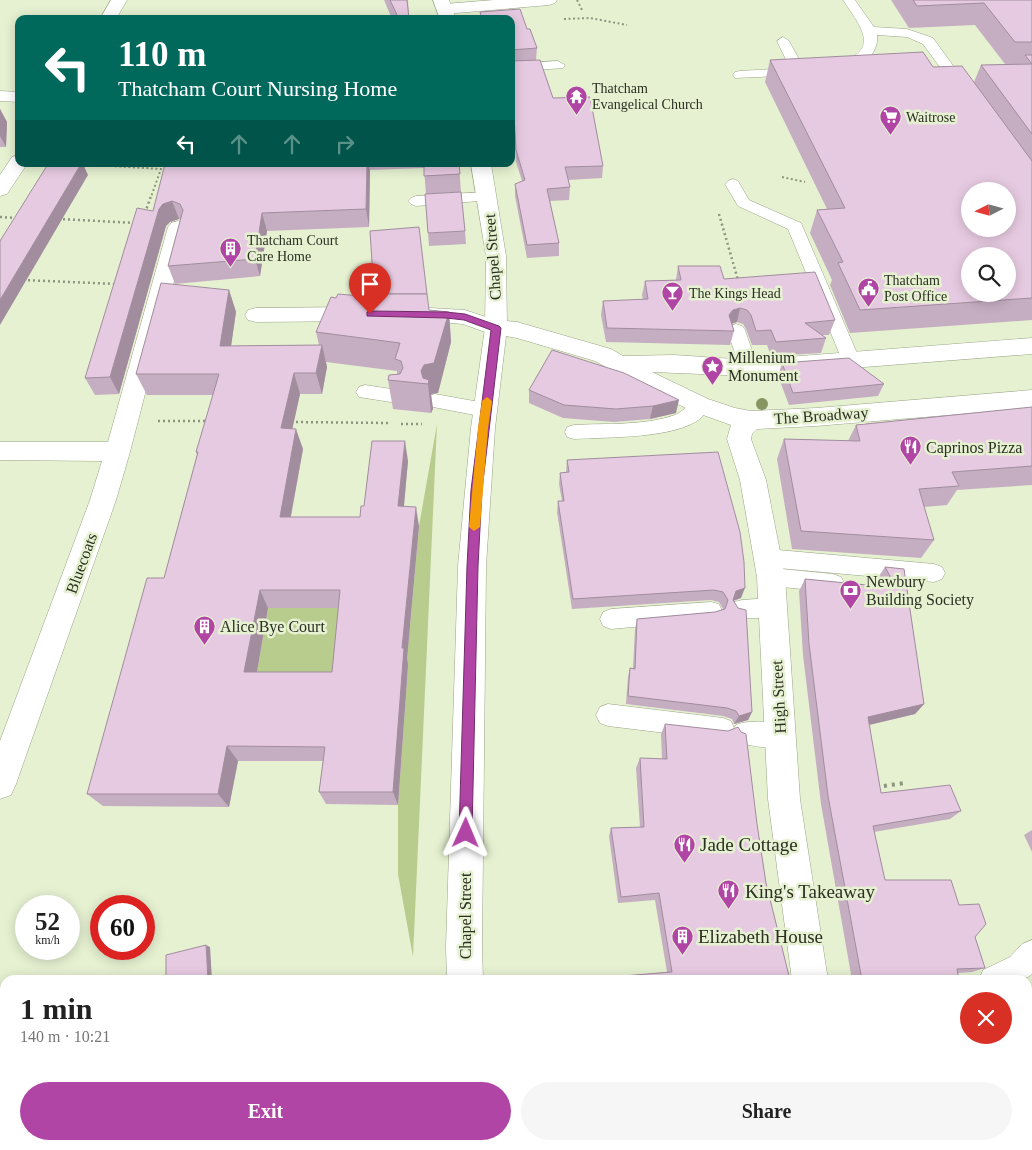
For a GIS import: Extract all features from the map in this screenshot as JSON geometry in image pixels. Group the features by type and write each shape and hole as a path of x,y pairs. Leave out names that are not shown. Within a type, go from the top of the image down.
{"street":[{"path":"110,15 119,0"},
{"path":"522,0 549,0"},
{"path":"445,9 538,0"},
{"path":"0,96 15,97"},
{"path":"0,190 16,167"},
{"name":"Chapel Street","path":"465,975 465,871 472,566 476,490 496,328 496,256 482,167"},
{"name":"Bluecoats","path":"0,784 103,500 128,420 178,227"},
{"name":"The Broadway","path":"256,315 385,314 465,317 496,328 517,330 603,355 656,384 700,404 733,417 751,420 825,416 1032,399"},
{"name":"The Broadway","path":"621,364 665,363 749,368 1032,346"},
{"name":"High Street","path":"751,420 741,430 739,439 753,480 769,567 784,799 809,975"},
{"path":"0,451 118,452"}],"lane":[{"path":"826,69 846,65 873,54 870,31 849,0"},
{"path":"870,31 906,32 928,41 972,101"},
{"path":"740,75 804,71 783,41"},
{"path":"515,68 558,65"},
{"path":"932,66 950,70"},
{"path":"733,184 742,203 795,226 851,360"},
{"path":"416,201 487,197"},
{"path":"736,330 749,368"},
{"path":"365,392 397,396"},
{"path":"435,401 485,410"},
{"path":"574,432 654,426 677,421 694,414 700,404"},
{"path":"769,567 934,573"},
{"path":"769,567 870,587"},
{"path":"742,609 773,607"},
{"path":"611,619 710,611"},
{"path":"608,715 780,736"},
{"path":"1003,975 1020,967 1032,954"}],"path":[{"path":"577,0 583,12"},
{"path":"590,18 628,24"},
{"path":"128,167 161,169 141,223"},
{"path":"782,177 805,182"},
{"path":"718,211 742,297 736,330"},
{"path":"0,217 19,218"},
{"path":"56,219 141,223 178,227"},
{"path":"19,280 163,286"},
{"path":"128,420 207,421"},
{"path":"287,422 427,424"},
{"path":"868,788 905,783"}],"green space":[{"path":"437,424 413,957 398,874 398,805 408,665 338,688 254,688 268,608 346,608 410,625 419,526"}],"building":[{"path":"390,0 407,0 409,15 397,15"},
{"path":"913,0 1032,0 1032,42 1015,42 984,3 917,6"},
{"path":"520,9 527,29 530,29 537,48 515,50 515,15 481,15 480,12"},
{"path":"923,52 933,67 962,66 1032,161 1032,298 1016,299 1016,247 961,247 961,302 975,302 860,310 838,263 843,262 817,210 845,208 770,60"},
{"path":"1025,55 1032,55 1032,64"},
{"path":"540,60 553,98 590,97 603,166 565,167 570,187 547,189 559,243 527,245 515,184 525,180 516,150 515,61"},
{"path":"1032,64 1032,134 981,65"},
{"path":"46,167 79,167 0,300 0,241"},
{"path":"164,167 367,167 366,209 262,213 255,259 168,266 183,210 180,204 172,201 163,204 159,209 110,377 85,378 137,208 153,211"},
{"path":"424,167 459,167 460,174 424,176"},
{"path":"461,192 465,231 428,233 425,194"},
{"path":"419,227 427,294 374,294 370,231"},
{"path":"678,266 720,266 724,279 815,272 835,320 805,323 826,338 776,342 771,330 756,331 751,315 747,310 740,308 733,310 729,315 734,331 607,328 603,301 648,299 645,281 681,280"},
{"path":"161,283 229,290 220,346 322,345 316,373 294,373 281,428 296,429 280,517 360,517 361,506 364,506 372,441 405,441 398,506 416,507 402,648 404,648 393,792 319,792 325,747 227,746 218,794 87,794 147,578 164,578 198,452 196,452 219,374 136,374","holes":["260,590 340,590 332,672 244,672"]},
{"path":"338,294 373,297 373,294 427,294 429,310 449,312 434,363 424,365 421,371 423,378 429,380 428,384 388,380 389,375 400,374 403,368 401,361 395,359 400,343 316,332 331,297 336,298"},
{"path":"552,350 624,373 679,400 653,406 616,409 564,405 529,390"},
{"path":"849,358 884,384 793,393 782,363"},
{"path":"1032,407 1032,466 952,472 959,486 919,489 934,540 801,531 784,439 860,441 856,425"},
{"path":"718,452 740,532 744,562 745,588 736,591 733,600 738,608 746,610 752,712 739,716 736,711 727,708 628,696 630,668 635,669 637,619 715,612 725,609 728,600 723,592 714,590 573,599 558,501 564,501 560,473 569,472 567,460"},
{"path":"885,567 904,569 924,704 868,717 881,793 950,785 961,811 873,826 885,880 951,880 959,905 979,904 986,924 975,937 985,968 957,969 958,975 861,975 828,796 809,644 805,579 877,586 886,583 890,576"},
{"path":"665,724 728,731 738,727 741,732 746,734 766,883 789,975 635,975 672,972 659,893 621,897 611,828 644,827 640,758 667,759"},
{"path":"206,945 208,975 166,975 166,955"}],"slow traffic":[{"path":"474,527 476,490 487,401"}],"place":[{"name":"Thatcham Evangelical Church","path":"576,115"},
{"name":"Waitrose","path":"890,136"},
{"name":"Thatcham Court Care Home","path":"231,267"},
{"name":"Thatcham Post Office","path":"868,307"},
{"name":"The Kings Head","path":"673,312"},
{"name":"Millenium Monument","path":"712,385"},
{"name":"Caprinos Pizza","path":"910,466"},
{"name":"Newbury Building Society","path":"850,609"},
{"name":"Alice Bye Court","path":"204,645"},
{"name":"Jade Cottage","path":"684,863"},
{"name":"King's Takeaway","path":"729,910"},
{"name":"Elizabeth House","path":"682,955"}],"route":[{"path":"370,314 465,317 496,328 476,490 472,566 466,833"}]}
